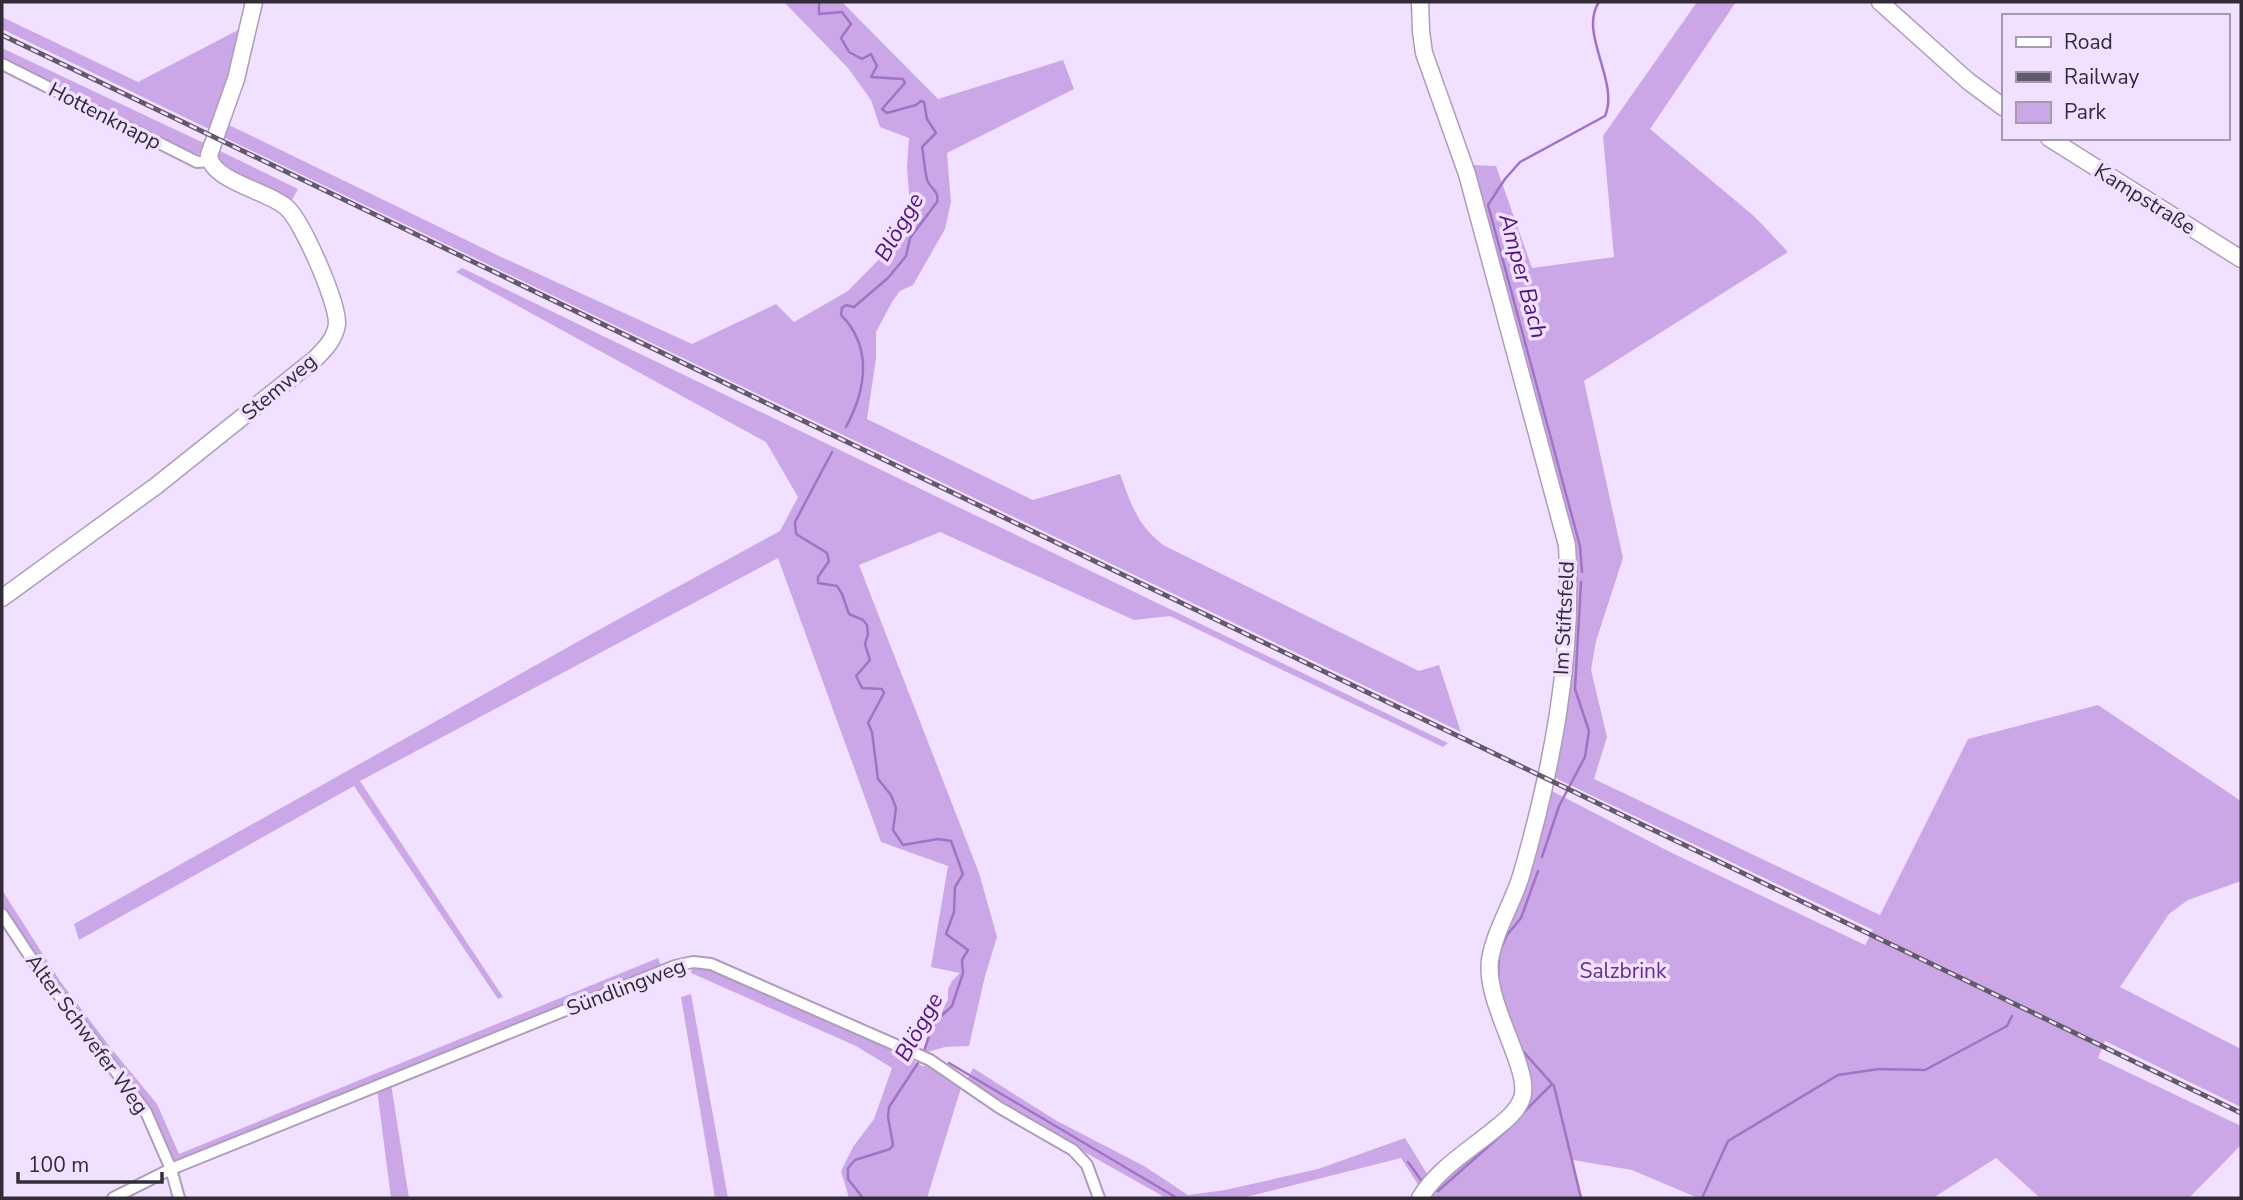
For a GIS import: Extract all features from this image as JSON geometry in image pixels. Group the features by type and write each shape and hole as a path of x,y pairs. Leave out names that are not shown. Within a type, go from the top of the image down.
{"street":[{"path":"210,161 209,155 236,79 254,2"},
{"name":"Im Stiftsfeld","path":"1420,2 1424,53 1467,174 1567,545 1569,575 1555,734 1520,879 1498,931 1490,962 1490,984 1496,1008 1523,1079 1522,1098 1510,1116 1441,1173 1421,1197"},
{"path":"1880,2 1968,81 2002,106"},
{"name":"Hottenknapp","path":"2,64 197,162 210,161"},
{"name":"Kampstraße","path":"2052,140 2241,259"},
{"name":"Stemweg","path":"2,598 198,454 315,359 332,338 337,325 335,305 295,217 280,202 223,175 213,168 210,161"},
{"name":"Alter Schwefer Weg","path":"2,914 95,1046 136,1096 155,1129 179,1198"},
{"name":"Sündlingweg","path":"113,1198 171,1169 684,963 702,962 930,1060 1000,1108 1073,1150 1087,1165 1099,1198"}],"green space":[{"path":"784,2 842,2 938,99 1063,60 1074,89 947,153 951,202 945,229 913,285 900,291 876,332 876,358 867,419 1033,500 1120,474 1141,521 1163,545 1419,671 1439,665 1461,732 221,136 227,124 499,256 692,344 776,304 794,322 848,291 887,251 910,207 907,167 909,138 880,127 871,100 848,68"},
{"name":"Salzbrink","path":"1697,2 1736,2 1650,129 1755,217 1788,252 1584,381 1623,558 1596,641 1591,670 1607,737 1594,779 1880,915 1968,739 2098,705 2241,801 2241,881 2188,900 2169,914 2120,987 2241,1049 2241,1107 2105,1041 2098,1058 2241,1126 2241,1145 2189,1198 2040,1198 1996,1158 1933,1198 1698,1198 1632,1170 1573,1160 1582,1198 1424,1198 1524,1099 1489,981 1548,789 1672,853 1865,945 1873,930 1551,776 1575,579 1535,401 1472,165 1496,166 1532,268 1614,257 1603,136"},
{"path":"2,17 138,82 242,28 231,82 213,131 2,29"},
{"path":"2,48 208,145 202,153 192,155 2,60"},
{"path":"216,149 298,189 291,202 237,178 216,162"},
{"path":"462,268 1448,743 1443,747 1170,616 1134,620 940,532 859,565 979,873 997,937 969,1046 945,1047 921,1054 928,1041 930,1028 948,999 948,989 960,973 931,967 948,866 881,842 778,558 360,781 503,997 498,999 354,786 79,940 74,924 780,531 798,497 766,442 456,272"},
{"path":"2,890 60,981 157,1104 179,1154 658,958 662,969 179,1163 172,1161 151,1107 96,1043 2,909"},
{"path":"693,964 709,966 868,1035 922,1066 927,1066 961,1088 927,1198 849,1198 841,1171 853,1147 874,1119 892,1068 856,1046 691,973"},
{"path":"691,994 728,1198 715,1198 681,997"},
{"path":"973,1068 1057,1121 1144,1166 1188,1195 1225,1190 1318,1169 1405,1138 1432,1182 1422,1191 1401,1158 1242,1198 1166,1198 1001,1105 966,1082"},
{"path":"391,1084 409,1198 391,1198 377,1089"}],"waterway":[{"name":"Blögge","path":"819,2 819,14 842,12 851,24 841,38 849,52 862,59 871,54 877,66 871,77 903,79 905,83 882,109 887,113 924,102 927,119 936,133 922,147 927,179 936,193 937,202 910,238 906,256 888,278 854,307 846,305 842,308 841,315 858,341 863,369 858,398 846,427"},
{"name":"Amper Bach","path":"1582,572 1580,546 1488,205 1520,162 1605,116 1607,88 1593,28 1594,14 1599,2"},
{"name":"Blögge","path":"832,452 795,522 796,534 827,553 829,561 818,577 818,583 837,586 849,614 863,620 867,625 865,644 870,660 856,676 862,688 882,689 884,693 868,723 872,732 878,779 891,795 896,808 893,830 903,845 938,839 951,841 963,874 955,887 954,912 946,934 968,950 962,960 963,973 952,1006 931,1030 923,1054"},
{"name":"Amper Bach","path":"1542,857 1559,806 1585,757 1589,731 1575,689 1581,582"},
{"name":"Amper Bach","path":"1498,980 1499,953 1507,935 1521,918 1538,871"},
{"path":"1702,1198 1728,1141 1838,1075 1879,1069 1925,1070 2007,1026 2012,1016"},
{"name":"Amper Bach","path":"1521,1049 1554,1086 1581,1198"},
{"name":"Blögge","path":"863,1198 848,1179 848,1168 855,1160 890,1149 893,1145 889,1107 920,1060"},
{"path":"949,1063 1177,1198"},
{"path":"1522,1114 1552,1084"},
{"path":"1434,1189 1438,1191 1508,1129"},
{"path":"1408,1162 1423,1183"}],"railway":[{"path":"2,35 2241,1113"}]}
